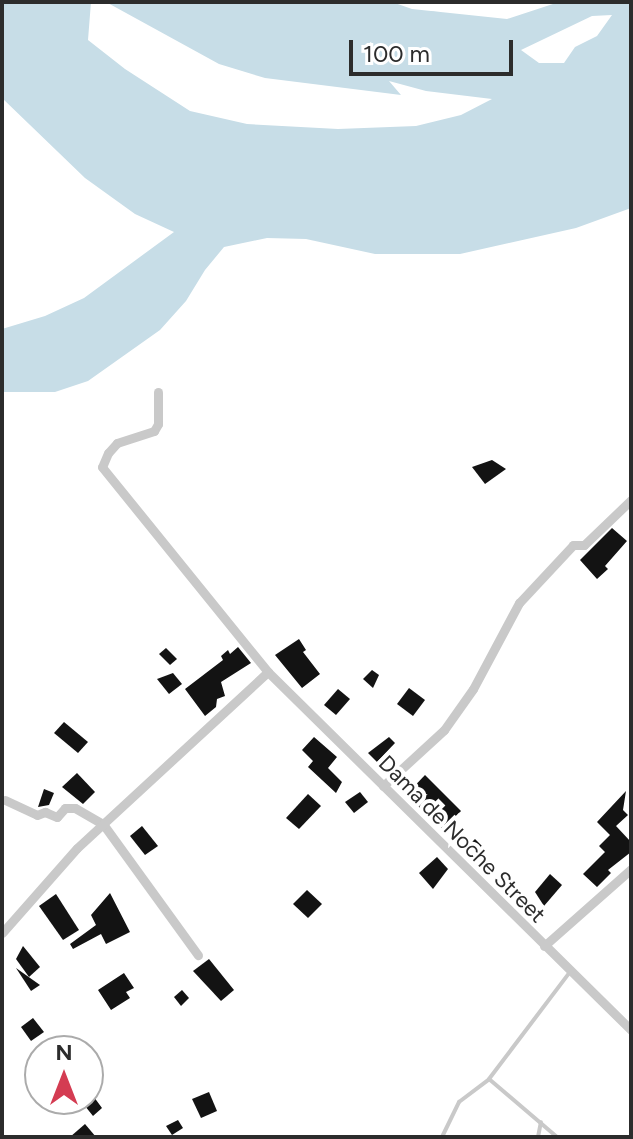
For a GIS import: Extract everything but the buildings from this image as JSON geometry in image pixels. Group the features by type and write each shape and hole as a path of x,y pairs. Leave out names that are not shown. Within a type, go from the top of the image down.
{"street":[{"name":"Dama de Noche Street","path":"158,392 158,424 154,431 117,443 102,467 268,672 631,1030"},
{"path":"383,786 444,730 473,689 519,603 573,545 584,545 631,500"},
{"path":"2,933 103,824 268,672"},
{"path":"5,800 37,815 45,812 57,817 64,808 75,808 103,824 198,955"},
{"path":"544,946 631,869"}],"lane":[{"path":"442,1137 459,1102 489,1079 570,972"},
{"path":"489,1079 557,1137"},
{"path":"538,1137 541,1122"}],"water":[{"path":"2,2 91,2 88,40 125,69 190,111 247,124 338,129 416,126 461,115 492,99 426,91 389,81 401,95 265,78 219,64 106,2 392,2 412,9 507,19 559,2 628,2 631,8 631,208 576,228 460,254 375,254 306,239 267,238 224,247 186,301 160,330 88,381 55,392 2,392 2,329 45,316 84,298 174,232 135,214 85,178 2,98","holes":["612,15 597,36 575,47 564,63 539,63 521,50 592,16"]}]}
